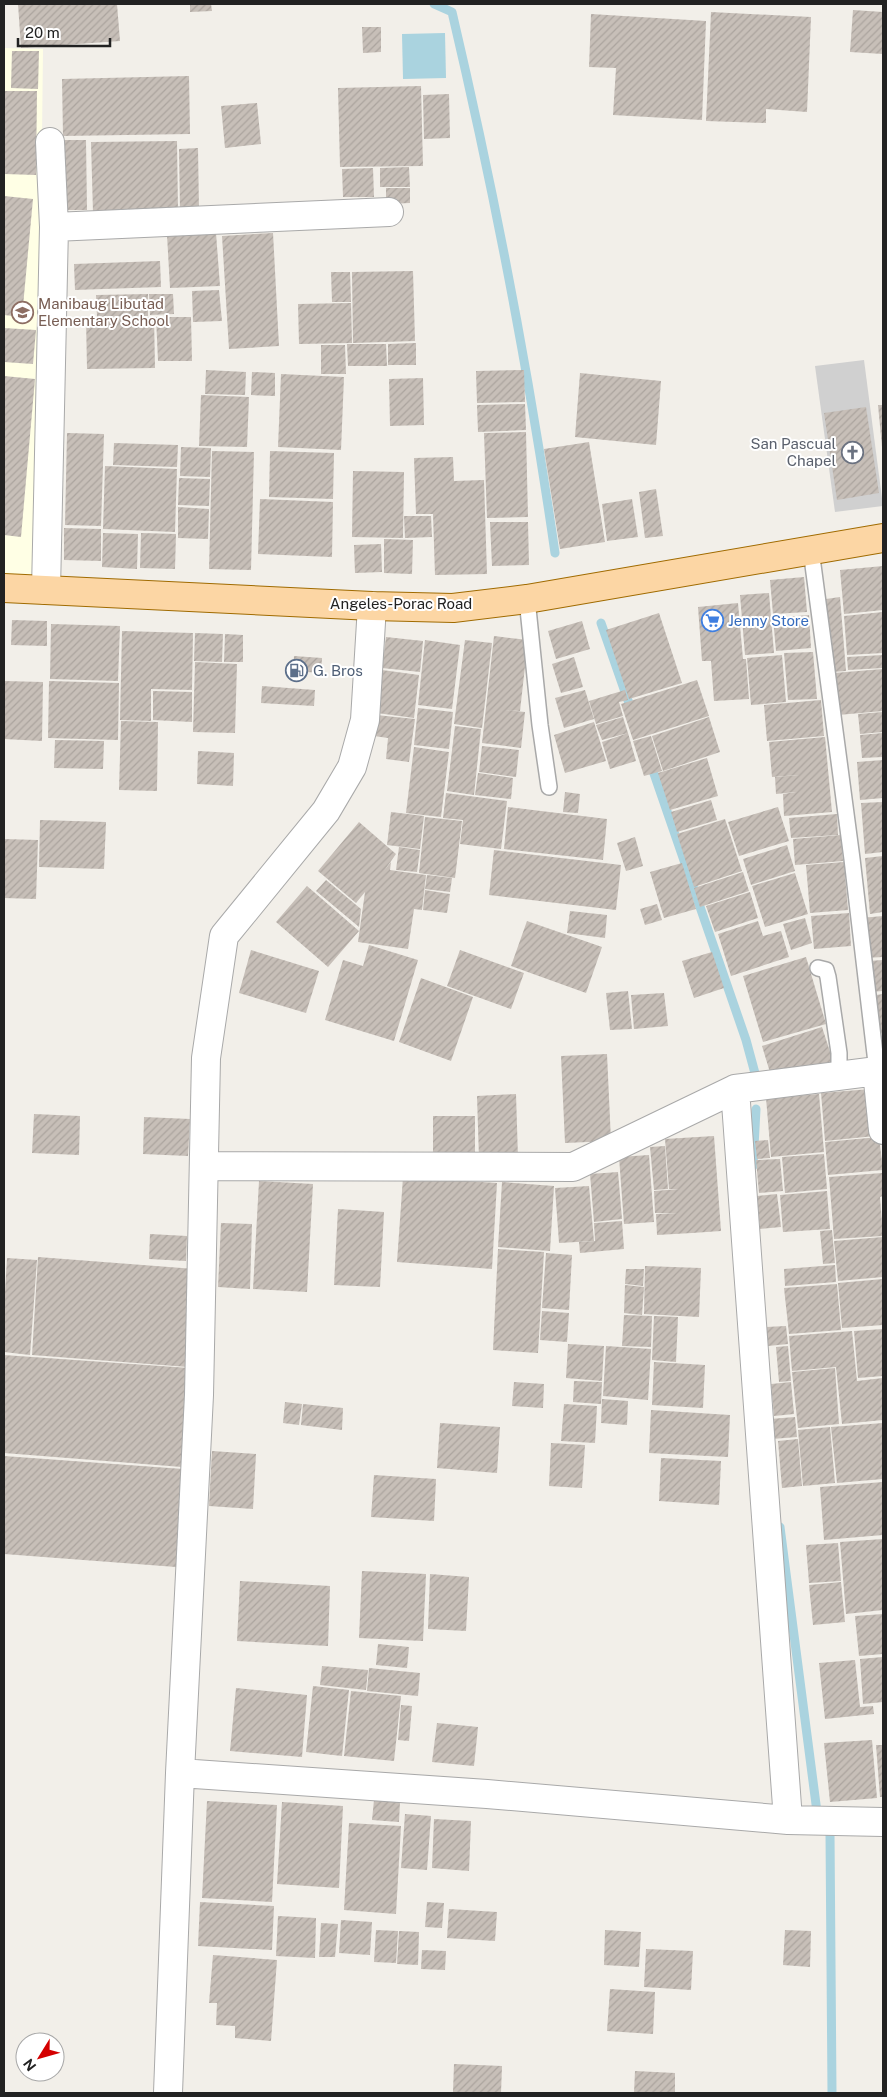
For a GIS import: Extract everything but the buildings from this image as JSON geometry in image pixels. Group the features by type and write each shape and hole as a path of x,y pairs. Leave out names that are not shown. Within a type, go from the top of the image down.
{"main road":[{"name":"Angeles-Porac Road","path":"4,588 372,606 452,608 527,599 883,538"}],"street":[{"path":"46,590 54,227 50,142"},
{"path":"54,227 389,212"},
{"path":"168,2093 180,1773 199,1395 206,1058 224,936 326,811 352,768 365,720 372,606"},
{"path":"205,1166 573,1167 735,1089 877,1071 883,1130"},
{"path":"735,1089 788,1820"},
{"path":"180,1773 486,1794 788,1820 883,1822"}],"lane":[{"path":"811,550 877,1071"},
{"path":"527,599 540,725 549,787"},
{"path":"818,968 826,970 829,985 839,1053 839,1076"}],"shaded area":[{"name":"Manibaug Libutad Elementary School","path":"4,48 43,49 37,580 4,577"},
{"path":"864,360 883,506 835,512 815,366"}],"water":[{"path":"445,33 446,78 403,79 402,34"}],"waterway":[{"path":"434,4 452,12 467,79 522,349 555,553"},
{"path":"601,623 632,712"},
{"path":"650,762 746,1040 756,1077"},
{"path":"753,1166 756,1109"},
{"path":"780,1527 817,1812"},
{"path":"830,1833 832,2093"}],"place":[{"name":"Manibaug Libutad Elementary School","path":"22,313"},
{"name":"San Pascual Chapel","path":"852,453"},
{"name":"Jenny Store","path":"712,621"},
{"name":"G. Bros","path":"297,671"}]}
